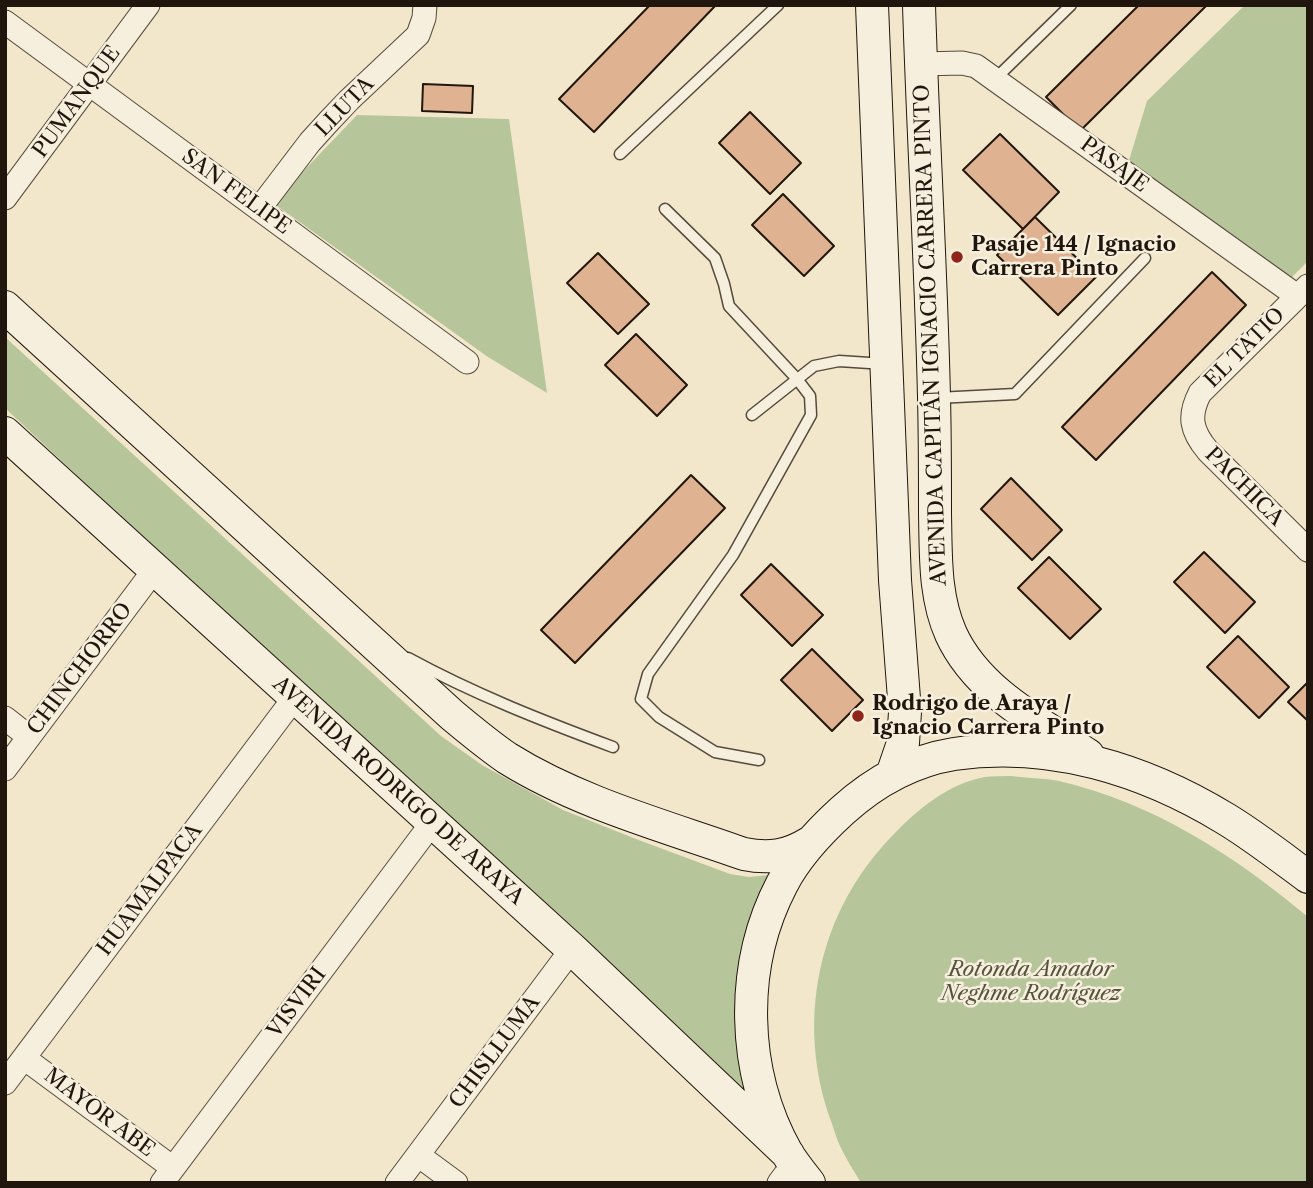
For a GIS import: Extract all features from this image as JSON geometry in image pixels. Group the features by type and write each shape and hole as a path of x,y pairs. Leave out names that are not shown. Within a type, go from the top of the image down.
{"main road":[{"path":"872,5 895,580 905,712 903,743 892,775"},
{"name":"AVENIDA CAPITÁN IGNACIO CARRERA PINTO","path":"919,5 934,398 936,565 943,611 951,635 978,674 1013,706 1098,762"},
{"path":"874,65 921,64"},
{"path":"5,307 478,737 516,763 570,791 608,806 760,857 776,856 797,850 809,843"},
{"name":"AVENIDA RODRIGO DE ARAYA","path":"5,433 572,949 793,1172"},
{"path":"793,1172 760,1083 751,1024 751,998 759,942 769,911 783,882 809,843 852,802 892,775 931,759 979,752 1055,754 1098,762 1159,784 1192,800 1235,825 1308,877"}],"street":[{"name":"PUMANQUE","path":"5,198 148,5"},
{"name":"LLUTA","path":"259,209 330,120 418,35 425,5"},
{"name":"SAN FELIPE","path":"5,22 467,362"},
{"name":"PASAJE","path":"921,64 962,63 976,66 1302,291"},
{"name":"EL TATIO","path":"1192,417 1194,404 1200,393 1302,291"},
{"name":"PACHICA","path":"1192,417 1199,441 1308,550"},
{"name":"CHINCHORRO","path":"5,769 155,569"},
{"name":"HUAMALPACA","path":"5,1083 295,697"},
{"path":"5,718 29,737"},
{"name":"VISVIRI","path":"167,1175 432,823"},
{"name":"CHISLLUMA","path":"397,1183 572,949"},
{"name":"MAYOR ABE","path":"24,1058 167,1175"},
{"path":"418,1154 456,1183"}],"lane":[{"path":"620,154 778,5"},
{"path":"994,79 1071,5"},
{"path":"665,209 715,258 729,306 810,396 811,415 733,555 648,674 641,699 659,717 715,752 759,760"},
{"path":"934,398 1015,394 1145,258"},
{"path":"752,415 814,366 839,361 886,364"},
{"path":"360,631 481,695 546,723 613,747"}],"green space":[{"path":"1245,5 1308,5 1308,261 1291,278 1127,167 1147,101"},
{"path":"357,115 509,119 547,393 488,357 273,203"},
{"path":"5,337 441,736 482,765 563,810 636,839 730,874 749,877 770,875 740,966 736,997 747,1102 580,933 302,687 5,408"},
{"name":"Rotonda Amador Neghme Rodríguez","path":"1011,776 1059,781 1128,803 1160,818 1192,834 1252,873 1308,917 1308,1183 861,1183 836,1137 820,1083 815,1045 815,1007 820,969 831,933 846,899 867,866 912,817 945,792 971,780"}],"building":[{"path":"650,5 716,5 594,132 559,99"},
{"path":"1139,5 1207,5 1080,131 1046,97"},
{"path":"423,84 473,86 472,113 422,111"},
{"path":"750,112 801,163 770,194 719,143"},
{"path":"1000,134 1059,192 1023,229 963,170"},
{"path":"783,194 834,246 804,276 752,225"},
{"path":"1035,217 1096,277 1058,315 997,255"},
{"path":"598,253 649,304 618,334 567,283"},
{"path":"1212,272 1246,305 1096,460 1062,427"},
{"path":"636,334 687,385 657,416 605,365"},
{"path":"691,475 725,508 575,663 541,630"},
{"path":"1011,478 1062,530 1032,560 981,509"},
{"path":"1204,552 1255,602 1225,633 1174,582"},
{"path":"1049,557 1101,609 1070,639 1018,588"},
{"path":"771,564 823,615 792,646 741,595"},
{"path":"1238,636 1289,687 1259,718 1207,667"},
{"path":"812,649 863,700 832,731 781,680"},
{"path":"1308,682 1308,721 1288,702"}],"place":[{"name":"Pasaje 144 / Ignacio Carrera Pinto","path":"957,257"},
{"name":"Rodrigo de Araya / Ignacio Carrera Pinto","path":"858,716"}]}
